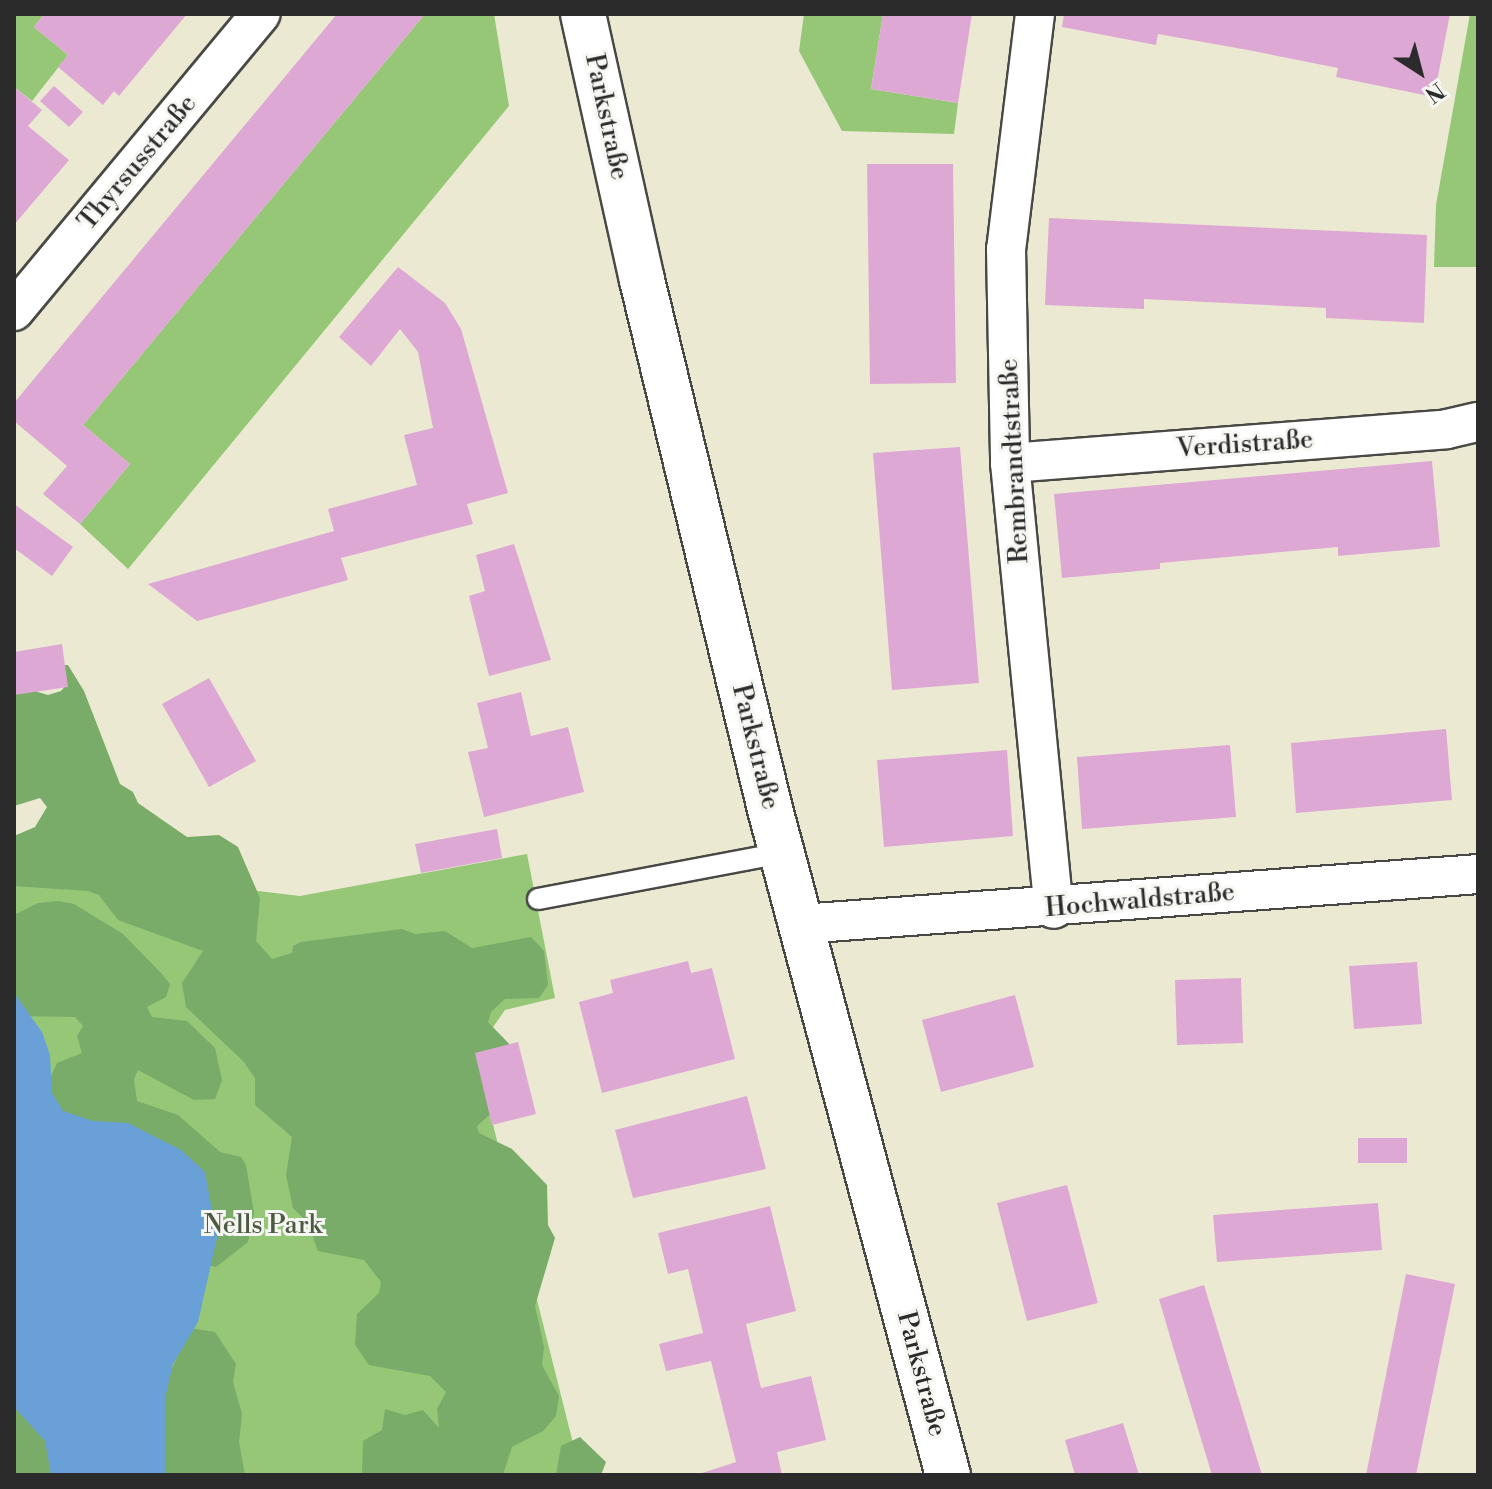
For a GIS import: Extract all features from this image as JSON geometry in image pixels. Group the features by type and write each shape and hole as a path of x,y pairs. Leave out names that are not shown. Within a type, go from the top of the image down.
{"street":[{"name":"Thyrsusstraße","path":"14,311 261,14"},
{"name":"Parkstraße","path":"583,14 642,280 782,853 948,1475"},
{"name":"Rembrandtstraße","path":"1035,14 1006,249 1010,463 1054,909"},
{"name":"Verdistraße","path":"1010,463 1447,429 1478,422"},
{"name":"Hochwaldstraße","path":"801,924 1054,909 1478,874"}],"lane":[{"path":"538,899 782,853"}],"green space":[{"path":"14,14 44,14 34,27 68,55 32,101 14,87"},
{"path":"425,14 494,14 509,106 128,569 80,524 130,464 83,425"},
{"path":"804,14 883,14 871,89 958,103 954,134 842,131 799,51"},
{"path":"1470,14 1478,14 1478,267 1434,267 1436,205"},
{"path":"62,665 68,665 84,691 120,784 133,792 138,803 187,837 219,835 238,847 260,898 256,941 272,959 292,953 293,946 301,942 402,929 415,934 445,931 472,948 531,937 544,951 548,985 539,998 505,999 491,1012 488,1022 514,1049 497,1108 477,1126 479,1133 512,1149 547,1185 548,1225 555,1238 535,1306 544,1347 542,1365 559,1396 556,1416 543,1431 512,1447 503,1475 362,1475 363,1441 382,1430 385,1409 405,1415 423,1410 439,1428 437,1409 446,1392 430,1376 369,1365 355,1345 357,1314 379,1293 381,1282 364,1260 318,1251 308,1223 293,1208 286,1175 292,1137 255,1105 255,1078 243,1061 186,1007 182,983 203,951 118,920 99,895 88,891 14,886 14,836 35,827 47,807 40,798 14,806 14,685 48,695 61,691 66,685"},
{"name":"Nells Park","path":"527,854 555,998 505,1010 475,1053 581,1475 14,1475 14,862 300,896"},
{"path":"59,901 74,904 123,934 170,984 166,997 147,1007 152,1017 187,1021 215,1048 222,1080 215,1099 194,1100 138,1070 134,1079 137,1101 178,1115 220,1152 241,1157 246,1165 254,1213 248,1242 216,1267 203,1264 66,1158 49,1081 57,1063 82,1053 77,1036 83,1026 75,1017 14,1016 14,915 38,903"},
{"path":"190,1328 215,1332 236,1364 233,1382 242,1414 239,1442 245,1475 125,1475"},
{"path":"14,1360 106,1475 14,1475"},
{"path":"580,1437 606,1462 601,1475 556,1475 561,1446"}],"water":[{"path":"14,993 42,1032 50,1055 52,1093 63,1111 93,1121 128,1123 181,1150 205,1172 217,1238 198,1322 173,1364 165,1398 165,1475 51,1475 45,1441 14,1407"}],"building":[{"path":"44,14 187,14 119,96 114,91 103,105 58,67 68,55 34,27"},
{"path":"337,14 425,14 83,425 130,464 80,524 43,494 67,466 14,421 14,403"},
{"path":"883,14 972,14 958,103 871,89"},
{"path":"1064,14 1450,14 1434,97 1336,77 1338,68 1248,50 1158,34 1156,45 1062,27"},
{"path":"54,86 83,112 69,127 40,101"},
{"path":"14,87 42,110 28,126 69,160 14,225"},
{"path":"867,164 953,164 956,383 870,384"},
{"path":"1049,218 1427,235 1424,323 1326,318 1326,308 1144,299 1144,309 1045,305"},
{"path":"398,267 445,303 461,329 508,493 467,504 473,524 341,558 348,580 197,621 148,584 334,531 328,509 417,485 404,435 433,428 418,352 400,329 371,366 339,337"},
{"path":"960,447 979,683 892,690 873,453"},
{"path":"1432,461 1440,547 1338,556 1338,547 1160,563 1160,569 1062,578 1054,494"},
{"path":"14,504 73,547 52,576 14,548"},
{"path":"514,544 551,660 489,676 469,596 485,591 476,555"},
{"path":"62,644 68,687 14,695 14,652"},
{"path":"209,678 256,761 209,787 162,704"},
{"path":"521,692 531,736 568,727 584,792 484,817 468,752 488,748 477,703"},
{"path":"1446,729 1452,800 1296,813 1291,743"},
{"path":"1230,745 1236,817 1082,829 1077,757"},
{"path":"1007,750 1013,836 884,847 877,760"},
{"path":"497,829 502,858 421,873 415,844"},
{"path":"688,961 691,973 712,968 735,1059 602,1093 579,1002 613,993 610,980"},
{"path":"1417,962 1422,1024 1354,1029 1349,966"},
{"path":"1241,978 1243,1043 1177,1045 1175,980"},
{"path":"1015,995 1034,1067 941,1092 922,1020"},
{"path":"518,1042 536,1114 492,1125 475,1053"},
{"path":"747,1096 766,1169 633,1198 615,1130"},
{"path":"1358,1138 1407,1138 1407,1163 1358,1163"},
{"path":"1067,1185 1098,1303 1027,1321 997,1203"},
{"path":"1378,1203 1382,1250 1217,1262 1213,1215"},
{"path":"770,1206 796,1311 746,1324 761,1388 811,1376 826,1440 777,1452 782,1475 696,1475 736,1462 711,1361 666,1371 659,1344 703,1333 688,1269 668,1274 658,1233"},
{"path":"1406,1274 1455,1284 1416,1475 1366,1475"},
{"path":"1204,1285 1262,1475 1212,1475 1159,1299"},
{"path":"1123,1423 1139,1475 1075,1475 1065,1440"}]}
